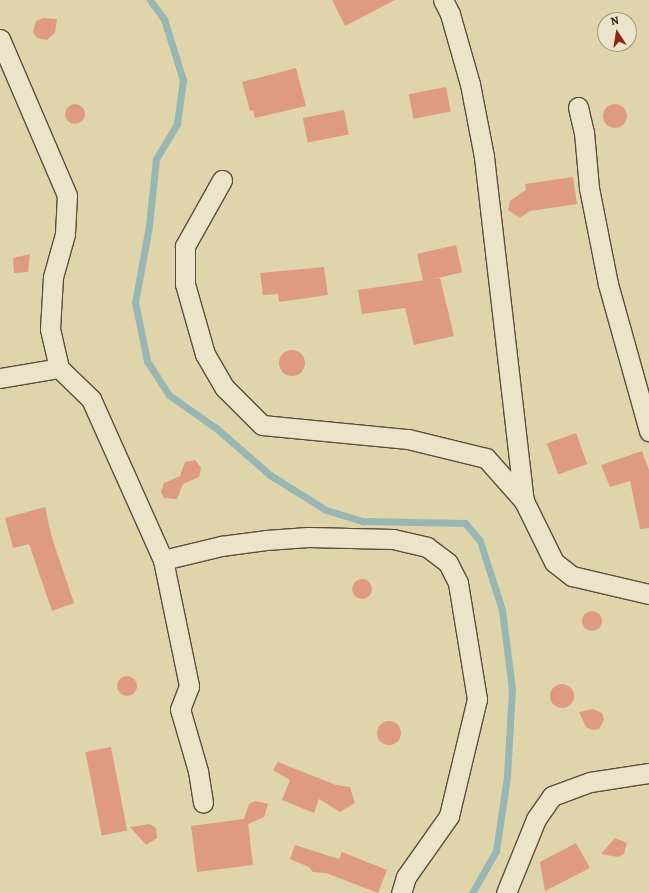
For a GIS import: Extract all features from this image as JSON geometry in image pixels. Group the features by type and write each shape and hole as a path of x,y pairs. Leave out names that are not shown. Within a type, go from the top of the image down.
{"street":[{"path":"443,0 450,14 470,84 484,157 524,501"},
{"path":"0,39 67,195 65,234 53,277 50,329 59,368 91,400 163,560 189,686 180,709 198,771 203,803"},
{"path":"578,107 584,132 589,188 606,277 649,431"},
{"path":"222,180 185,246 184,284 205,354 224,388 262,425 408,439 486,458 524,501 554,562 572,576 649,594"},
{"path":"0,378 59,368"},
{"path":"163,560 221,546 308,537 393,539 427,547 448,563 458,583 477,699 449,816 406,877 401,893"},
{"path":"506,893 536,819 552,796 590,782 649,773"}],"building":[{"path":"332,0 395,0 345,26"},
{"path":"43,18 57,19 55,33 47,40 37,38 33,32 36,21"},
{"path":"296,68 306,106 255,118 253,110 250,111 242,82"},
{"path":"446,87 451,112 413,119 409,94"},
{"path":"75,104 82,107 85,114 82,121 75,124 68,121 65,114 68,107"},
{"path":"615,104 623,108 627,116 623,124 615,128 607,124 603,116 607,108"},
{"path":"344,110 349,135 308,143 303,118"},
{"path":"573,177 577,204 530,211 520,218 508,210 510,201 526,190 525,184"},
{"path":"456,245 462,272 423,281 417,254"},
{"path":"30,254 28,272 14,273 13,258"},
{"path":"324,267 328,295 279,302 278,294 263,295 260,273"},
{"path":"440,278 454,336 414,345 405,308 362,314 358,290"},
{"path":"292,350 301,354 305,363 301,372 292,376 283,372 279,363 283,354"},
{"path":"576,433 587,464 558,475 547,444"},
{"path":"642,451 649,470 649,528 640,529 630,481 610,487 601,465"},
{"path":"195,460 201,468 199,477 183,484 177,499 164,498 161,492 164,483 180,476 185,462"},
{"path":"45,507 52,538 74,603 52,611 29,544 13,548 5,518"},
{"path":"362,579 369,582 372,589 369,596 362,599 355,596 352,589 355,582"},
{"path":"588,611 596,611 602,617 602,625 596,631 588,631 582,625 582,617"},
{"path":"127,676 134,679 137,686 134,693 127,696 120,693 117,686 120,679"},
{"path":"562,684 567,685 573,691 573,701 567,707 562,708 557,707 551,701 550,696 551,691 557,685"},
{"path":"593,709 602,713 604,720 599,729 592,730 586,727 579,712"},
{"path":"389,721 394,722 400,728 400,738 394,744 389,745 384,744 378,738 377,733 378,728 384,722"},
{"path":"111,747 127,830 102,835 85,752"},
{"path":"278,762 336,785 350,787 355,803 340,812 319,799 314,813 282,800 290,780 273,770"},
{"path":"255,801 268,804 264,817 248,824 253,865 197,872 191,826 244,819 249,804"},
{"path":"150,824 156,828 157,838 146,845 130,827"},
{"path":"615,838 627,843 624,854 618,857 601,854"},
{"path":"576,843 590,868 545,891 540,862"},
{"path":"295,845 339,859 342,852 387,870 378,893 326,873 313,872 309,867 290,859"}],"waterway":[{"path":"150,0 164,19 183,80 177,124 156,159 149,226 135,302 147,361 169,395 216,428 270,475 326,510 363,521 465,523 480,541 502,610 512,689 507,777 496,851 472,893"}]}
